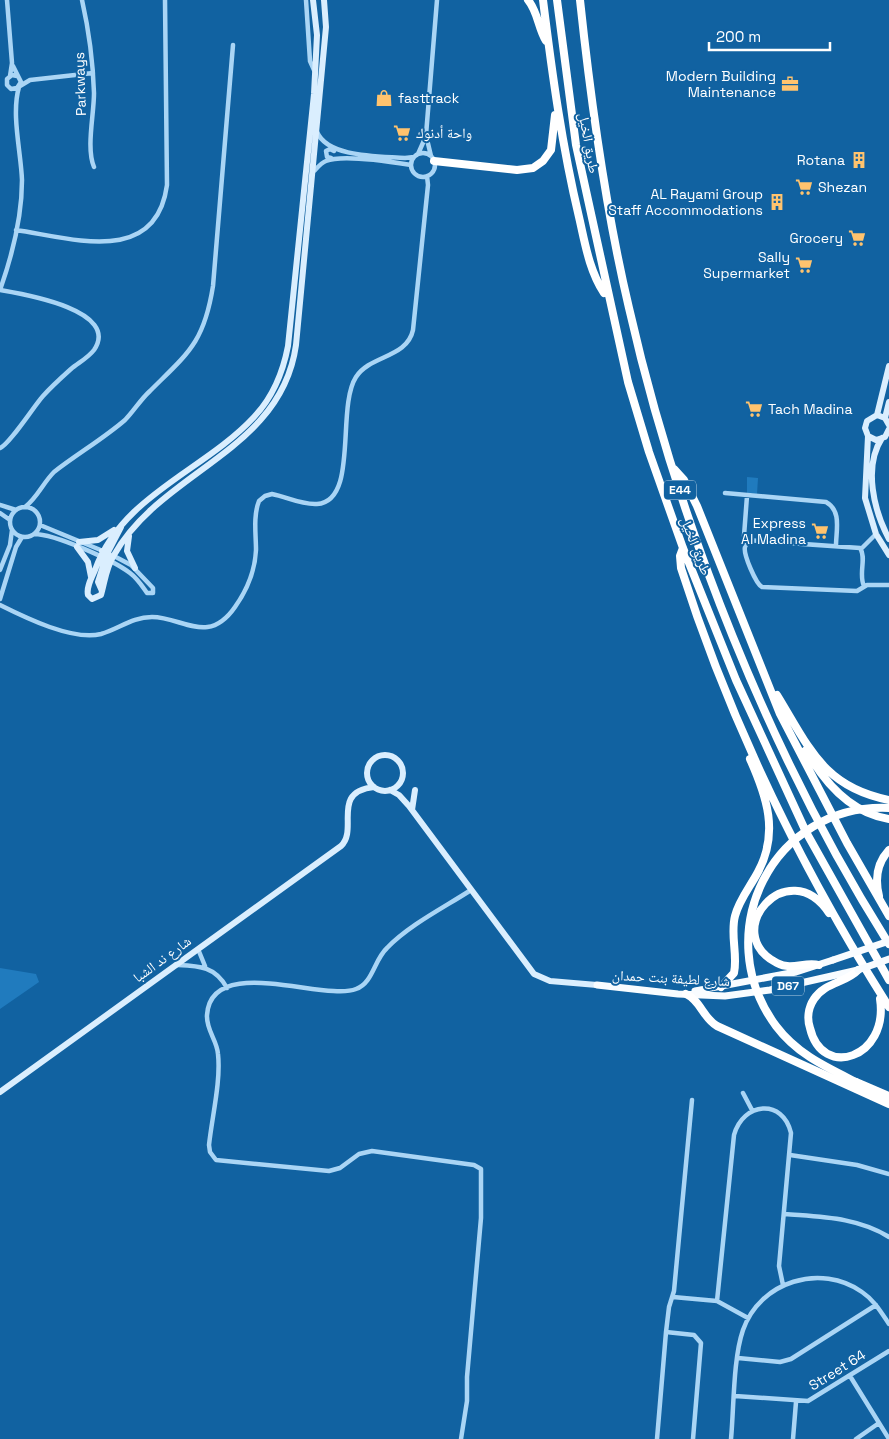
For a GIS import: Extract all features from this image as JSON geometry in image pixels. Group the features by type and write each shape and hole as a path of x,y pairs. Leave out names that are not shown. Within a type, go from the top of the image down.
{"highway":[{"path":"528,0 535,10 540,31 548,44"},
{"path":"543,0 566,160 589,260 596,279 608,297"},
{"name":"طريق الخيل","path":"556,0 576,145 608,297 638,416 683,548 723,650 789,796 823,864 889,980"},
{"name":"طريق الخيل","path":"580,0 594,119 615,238 636,338 672,468 730,627 784,750 833,848 889,942"},
{"path":"433,158 517,170 534,168 543,161 551,150 556,100"},
{"path":"672,468 684,480 692,495 780,714 829,810 889,916"},
{"path":"683,548 680,556 681,568 710,655 730,701 796,843 843,929 889,1006"},
{"path":"768,682 816,757 832,775 859,792 889,800"},
{"path":"721,987 731,979 734,971 735,917 740,902 763,861 770,830 766,797 731,715 730,701"},
{"path":"780,714 790,723 818,771 833,788 861,809 889,819"},
{"path":"889,808 846,812 816,824 799,835 780,854 768,870 755,897 751,917 750,953 759,994 772,1020 789,1041 803,1053 856,1082 889,1096"},
{"path":"881,903 878,874 882,858 889,850"},
{"path":"819,965 787,967 776,963 766,956 757,941 754,930 761,907 779,894 790,891 805,893 821,903 835,924 843,929"},
{"path":"858,970 835,978 814,999 810,1007 808,1024 818,1045 824,1051 839,1057 856,1057 864,1054 882,1040 886,1026 886,1017 875,985"},
{"path":"686,994 695,999 708,1020 716,1026 889,1104"}],"main road":[{"name":"شارع لطيفة بنت حمدان","path":"597,985 679,992 721,987 819,965 889,942"},
{"path":"858,970 889,959"},
{"name":"شارع لطيفة بنت حمدان","path":"597,985 716,996 742,994 835,978"}],"street":[{"path":"0,448 6,445 42,396 92,351 98,338 95,324 86,316 51,302 0,290 16,230 22,183 16,100 7,83 12,63 7,0"},
{"name":"Parkways","path":"82,0 93,73 94,110 90,152 94,167"},
{"path":"16,230 112,242 136,234 156,217 164,201 167,185 165,0"},
{"path":"306,0 310,61 315,73"},
{"path":"0,599 14,551 22,537 34,534 78,544 98,540 121,526 157,491 248,423 268,399 279,378 288,346 315,73 317,35 313,0"},
{"path":"319,0 326,11"},
{"path":"121,526 106,557 91,579 87,591 89,596 98,598 102,591 106,557 175,490 251,433 269,412 283,390 291,370 296,345 314,171 326,11 325,0"},
{"path":"0,606 65,631 86,635 108,632 140,618 159,618 184,626 198,628 212,625 229,614 245,591 252,572 259,501 265,496 272,494 316,504 326,502 335,495 342,481 348,398 354,381 370,363 400,350 410,339 413,330 427,197 427,176 434,169 433,158 426,135 437,0"},
{"path":"0,505 16,510 25,507 54,472 126,418 148,392 186,356 199,336 209,305 212,286 232,45"},
{"path":"12,63 18,76 20,87 16,100"},
{"path":"10,76 18,76 30,80 93,73"},
{"path":"11,89 20,87 30,80"},
{"path":"317,132 328,146 353,153"},
{"path":"411,165 426,135"},
{"path":"352,160 344,157 329,158 326,153 330,149 405,158 424,153 433,158"},
{"path":"314,171 326,161 352,160 411,165"},
{"path":"411,165 418,176 427,176"},
{"path":"889,366 877,415 867,421 865,428 868,436 865,498 876,534 889,555"},
{"path":"889,402 885,418 889,426"},
{"path":"877,415 885,418"},
{"path":"889,430 875,455 873,490 878,514 889,539"},
{"path":"868,436 876,440 885,437"},
{"path":"725,494 821,501 829,504 837,514 836,546"},
{"path":"36,496 36,512 40,525 106,557 135,568"},
{"path":"747,496 744,536 746,540 861,549"},
{"path":"25,507 36,512"},
{"path":"0,570 10,545 12,530 10,520 16,510"},
{"path":"0,513 10,520"},
{"path":"34,534 40,525"},
{"path":"12,530 22,537"},
{"path":"106,557 131,573 147,593 152,594 154,588 135,568 127,551 130,533"},
{"path":"861,549 876,534"},
{"path":"750,541 746,545 745,551 756,582 760,586 857,591 864,586 889,585"},
{"path":"78,544 88,562 91,579"},
{"path":"861,549 863,553 862,579 864,586"},
{"path":"374,788 368,778 371,762 378,757 388,756 396,759 401,765 403,776 400,783 401,791 411,809"},
{"path":"339,847 346,835 344,815 346,803 368,778"},
{"path":"339,847 346,841 349,834 346,813 350,802 363,790 374,788 382,791 390,790 400,783"},
{"path":"390,790 399,795 411,809 536,976 550,981 597,985"},
{"path":"411,809 415,790"},
{"name":"شارع ند الشبا","path":"0,1092 339,847"},
{"path":"462,1439 467,1401 467,1377 481,1218 482,1171 474,1165 377,1151 359,1154 340,1168 329,1172 216,1160 210,1152 209,1144 218,1054 216,1042 208,1028 207,1014 213,998 226,988 269,983 343,991 354,990 368,980 376,962 387,948 471,890"},
{"path":"198,949 205,966"},
{"path":"176,965 205,966 220,976 226,988"},
{"path":"743,1092 752,1110"},
{"path":"657,1439 666,1332 669,1307 673,1297 692,1100"},
{"path":"717,1301 732,1142 739,1121 752,1110 766,1108 783,1117 790,1134 790,1155 779,1266 783,1285"},
{"path":"790,1155 857,1165 889,1174"},
{"path":"785,1214 849,1221 866,1226 889,1237"},
{"path":"731,1439 740,1339 748,1318 762,1300 783,1285 810,1278 835,1280 857,1289 876,1305 889,1324"},
{"path":"673,1297 717,1301 748,1318"},
{"path":"738,1358 780,1362 791,1359 876,1305"},
{"path":"666,1332 694,1335 701,1343 693,1439"},
{"name":"Street 64","path":"735,1396 796,1402 814,1398 889,1351"},
{"path":"850,1376 889,1439"},
{"path":"793,1439 796,1402"},
{"path":"856,1439 879,1423"}],"shaded area":[{"path":"747,477 758,478 757,494 747,493"},
{"path":"0,968 36,974 39,982 0,1009"}],"place":[{"name":"Modern Building Maintenance","path":"790,84"},
{"name":"fasttrack","path":"384,98"},
{"name":"واحة أدنوك","path":"402,133"},
{"name":"Rotana","path":"859,160"},
{"name":"Shezan","path":"804,187"},
{"name":"AL Rayami Group Staff Accommodations","path":"777,202"},
{"name":"Grocery","path":"857,238"},
{"name":"Sally Supermarket","path":"804,265"},
{"name":"Tach Madina","path":"754,409"},
{"name":"Express Al Madina","path":"820,531"}]}
